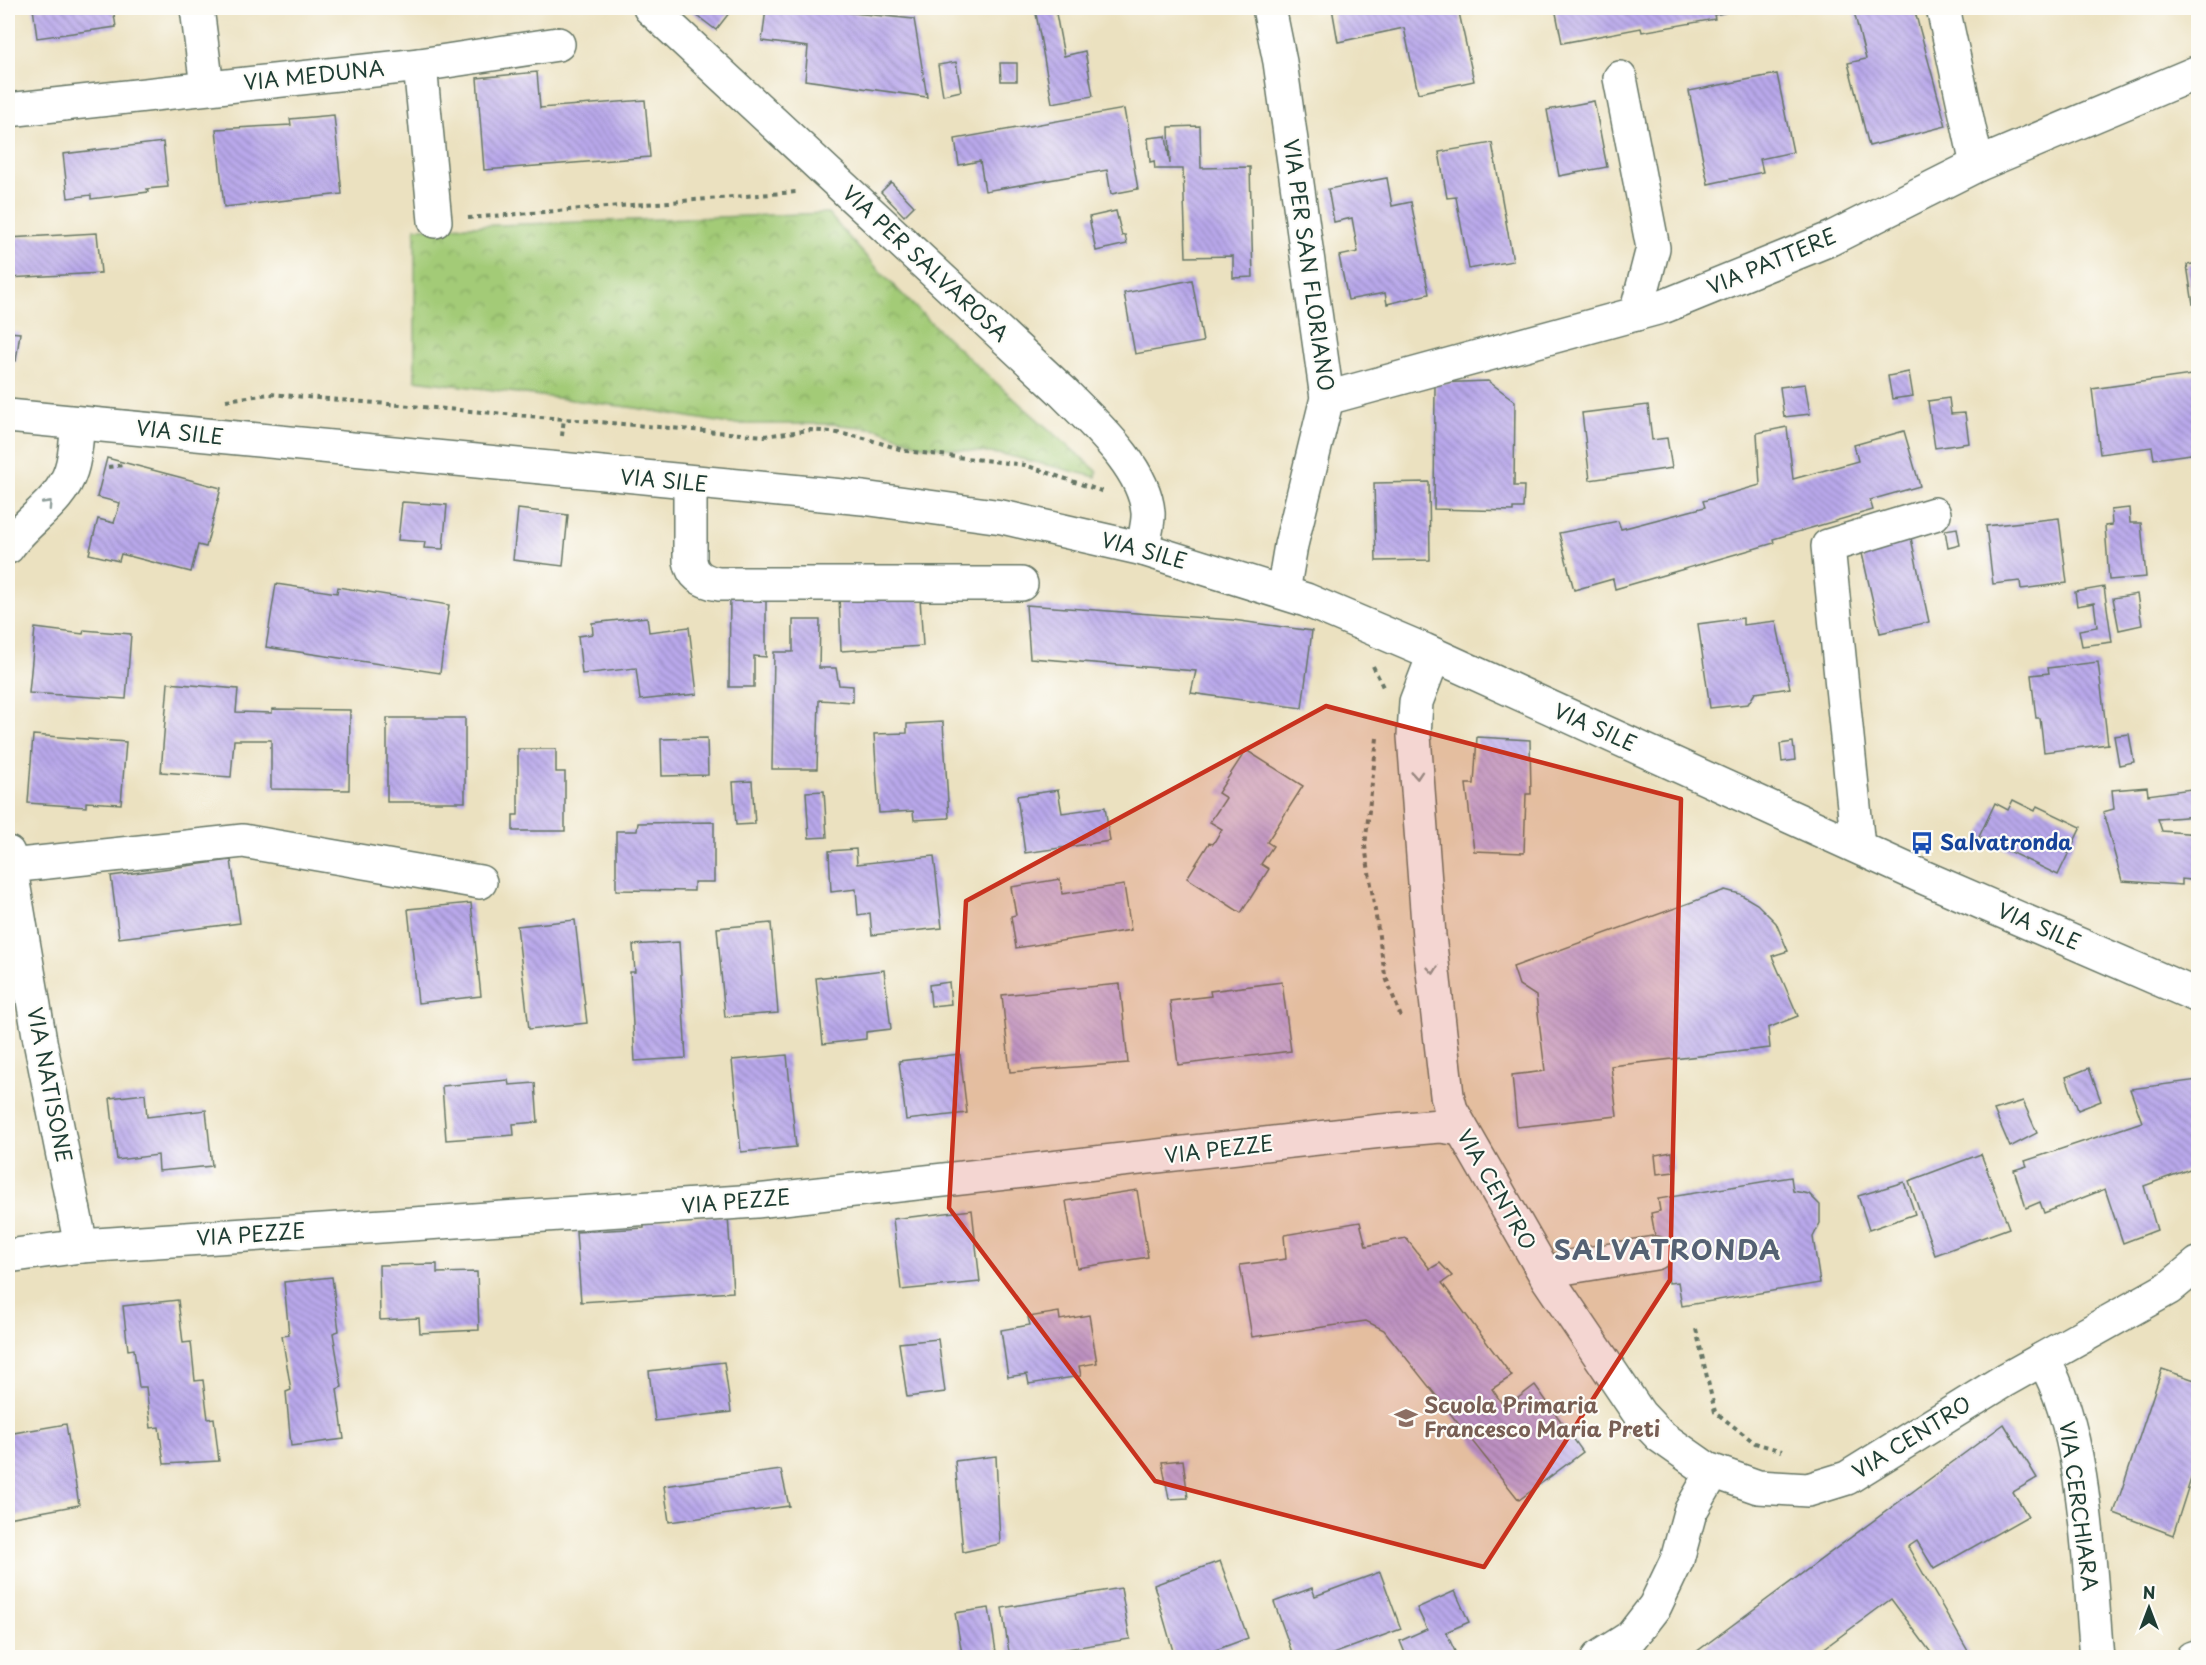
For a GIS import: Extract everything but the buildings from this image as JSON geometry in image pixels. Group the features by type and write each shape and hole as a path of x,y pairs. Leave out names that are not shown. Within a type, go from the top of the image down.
{"street":[{"path":"197,8 207,87"},
{"name":"VIA PER SALVAROSA","path":"650,8 1061,390 1134,469 1148,512 1143,549"},
{"name":"VIA PER SAN FLORIANO","path":"1269,8 1280,62 1327,398 1291,545 1283,592"},
{"path":"1943,8 1977,165"},
{"name":"VIA MEDUNA","path":"8,110 420,65 558,44"},
{"path":"420,65 435,221"},
{"name":"VIA PATTERE","path":"1327,398 1665,306 1830,239 1977,165 2199,72"},
{"path":"1620,78 1653,248 1636,314"},
{"name":"VIA SILE","path":"8,416 863,498 1002,517 1143,549 1283,592 1434,655 1858,847 2199,996"},
{"path":"8,547 20,530 49,504 68,478 75,452 78,423"},
{"path":"690,483 690,561 693,571 703,580 719,584 1021,584"},
{"path":"1858,847 1828,546 1934,514"},
{"name":"VIA CENTRO","path":"1434,655 1416,702 1414,736 1429,936 1447,1095 1455,1119 1548,1279 1629,1401 1660,1436 1713,1472 1742,1483 1775,1489 1808,1490 1831,1484 1866,1468 2043,1359 2158,1295 2199,1264"},
{"path":"9,860 243,841 480,882"},
{"name":"VIA NATISONE","path":"9,860 40,1041 81,1246"},
{"name":"VIA PEZZE","path":"8,1256 81,1246 756,1201 1381,1131 1440,1126 1461,1129"},
{"path":"1563,1268 1655,1253"},
{"name":"VIA CERCHIARA","path":"2043,1359 2056,1382 2075,1457 2083,1510 2097,1658"},
{"path":"1598,1658 1631,1637 1655,1606 1677,1560 1690,1512 1713,1472"},
{"path":"2192,1658 2199,1656"}],"path":[{"path":"435,221 844,188"},
{"path":"214,401 270,393 764,436 810,430 832,432 864,438 906,451 1024,465 1112,495"},
{"path":"1371,661 1386,693"},
{"path":"1377,735 1365,846 1385,975 1404,1025"},
{"path":"1696,1329 1715,1412 1755,1443 1791,1453"}],"highlighted area":[{"path":"1326,706 1681,799 1670,1280 1484,1567 1155,1481 949,1208 966,901"}],"green space":[{"path":"828,213 923,315 957,348 1097,471 1096,477 1006,455 920,445 878,429 832,424 730,424 636,408 415,380 415,228"}],"place":[{"name":"Salvatronda","path":"1922,843"},
{"name":"Scuola Primaria Francesco Maria Preti","path":"1406,1418"}],"district":[{"name":"SALVATRONDA","path":"1668,1251"}]}
